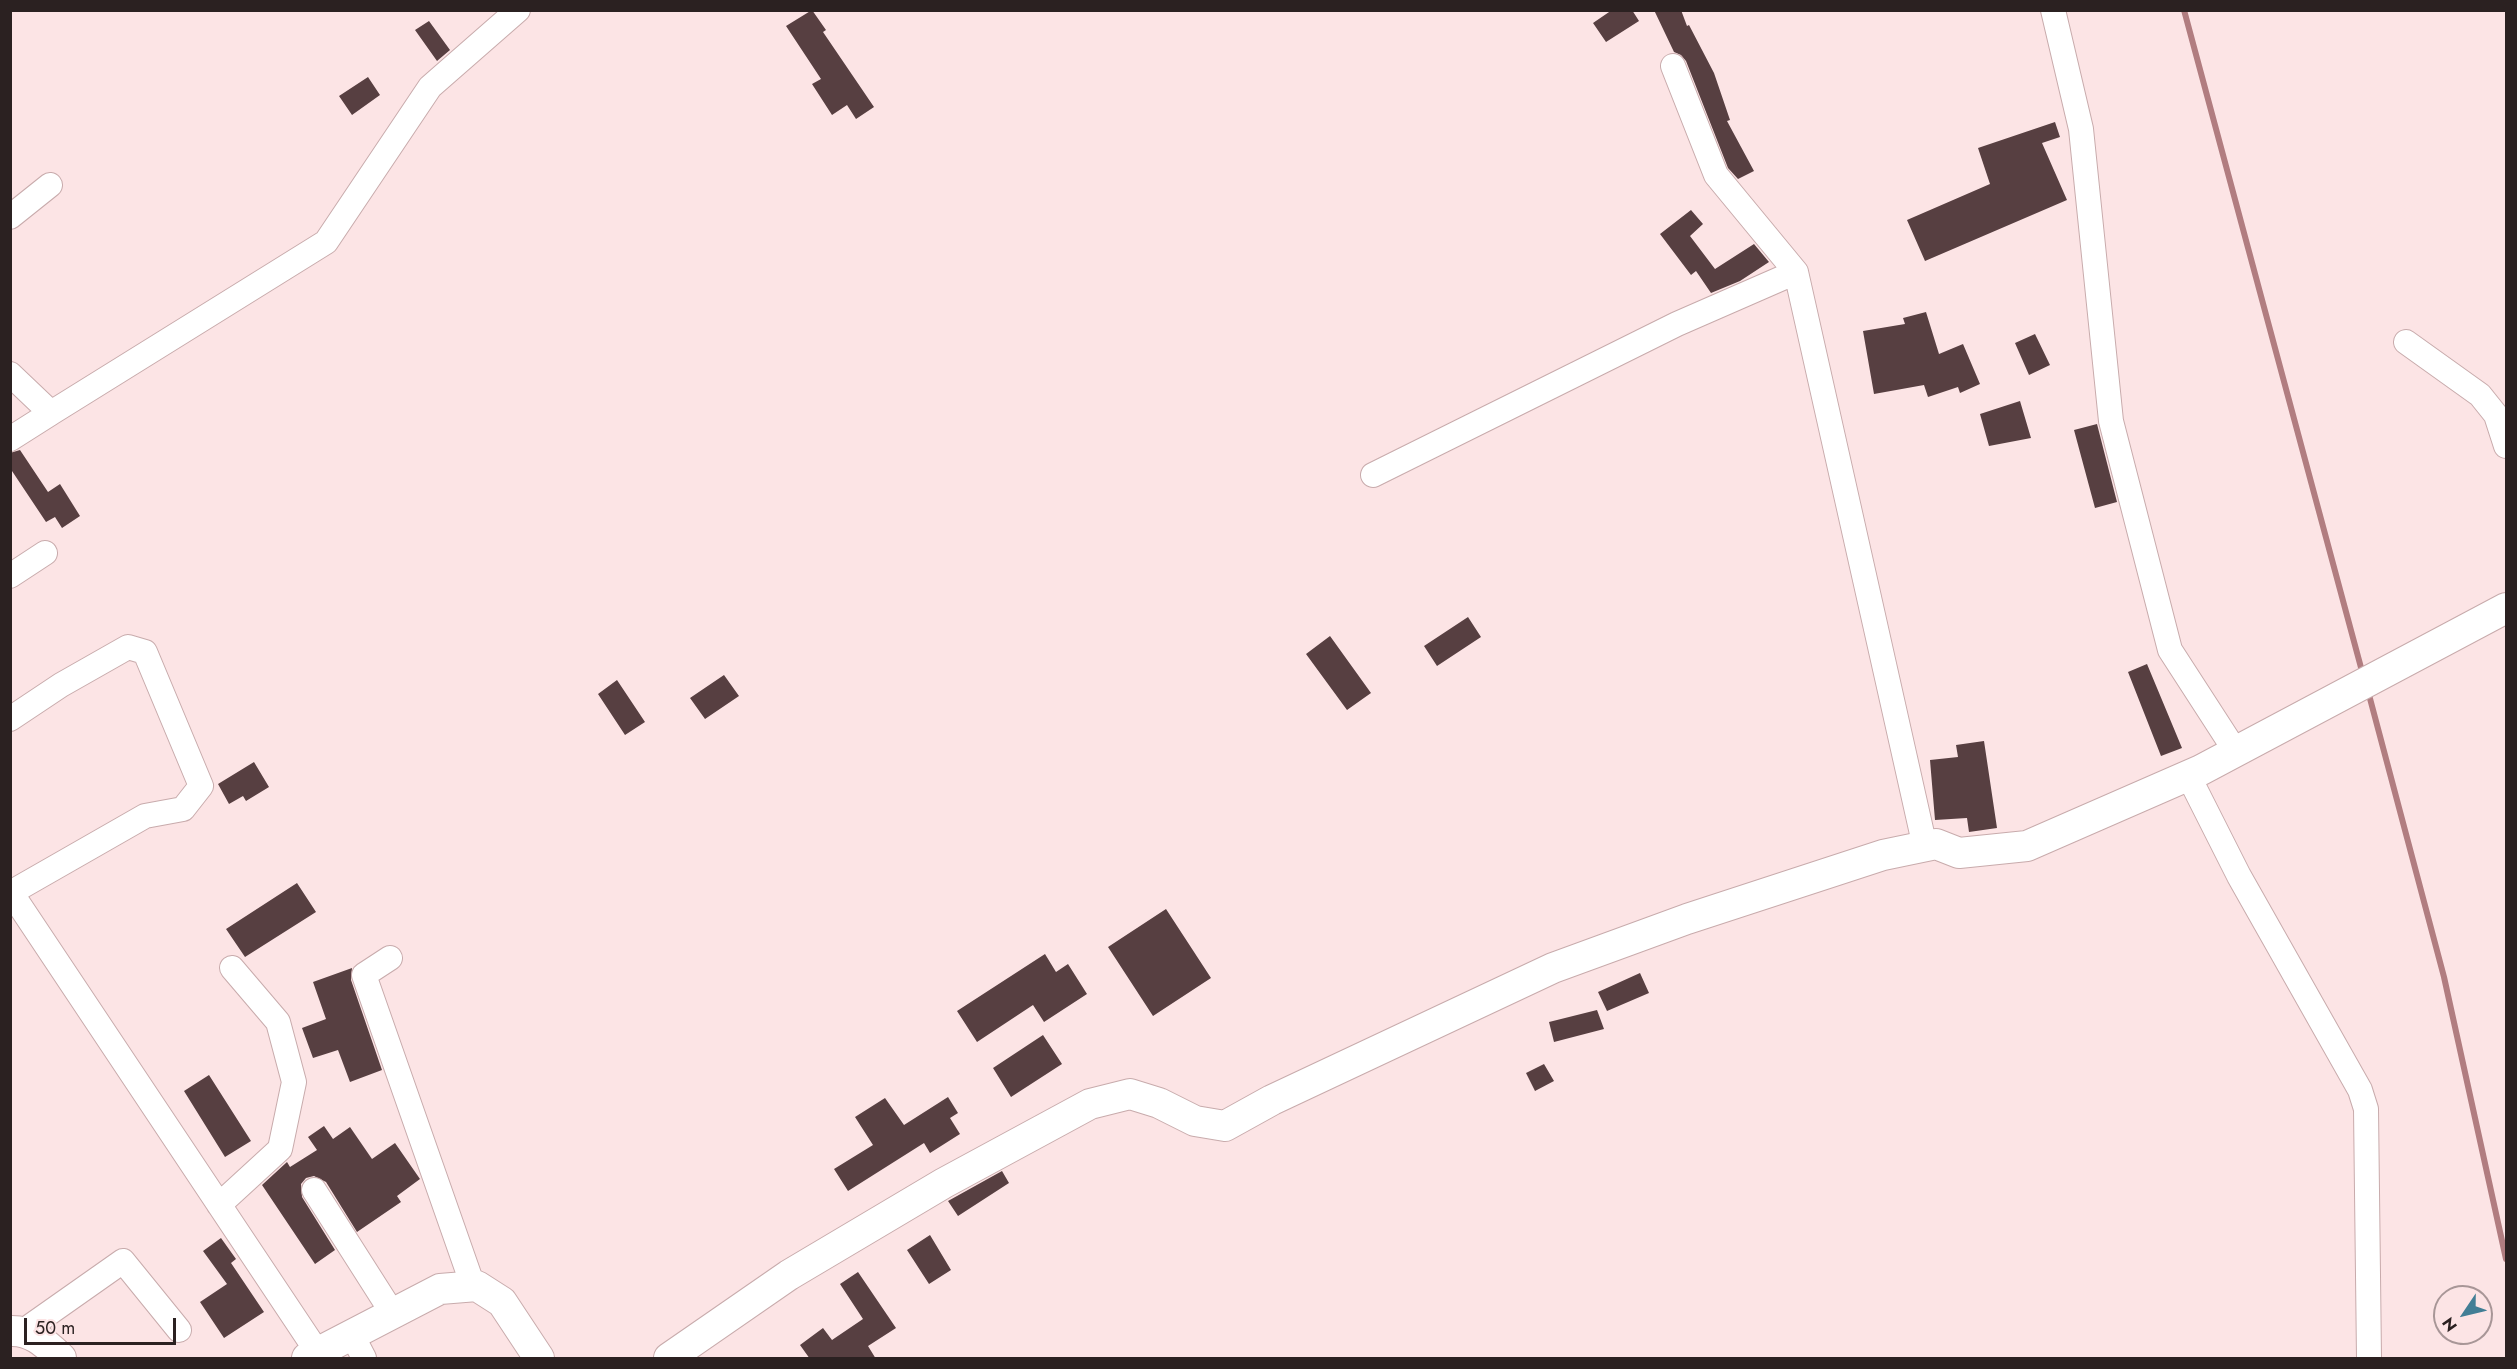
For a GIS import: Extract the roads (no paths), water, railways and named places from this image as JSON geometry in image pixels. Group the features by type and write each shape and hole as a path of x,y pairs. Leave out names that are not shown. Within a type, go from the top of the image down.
{"street":[{"path":"10,439 326,242 430,87 518,10"},
{"path":"2053,10 2081,129 2111,422 2170,650 2236,752"},
{"path":"1673,66 1716,175 1796,272 1924,847"},
{"path":"10,217 50,185"},
{"path":"1373,475 1677,324 1796,272"},
{"path":"2406,342 2480,395 2496,415 2506,446"},
{"path":"10,374 51,413"},
{"path":"10,576 45,553"},
{"path":"669,1359 799,1269 944,1183 1090,1104 1130,1094 1159,1103 1195,1121 1225,1126 1272,1100 1553,968 1687,918 1882,855 1936,844 1959,853 2027,846 2236,752 2506,608"},
{"path":"10,719 128,647 145,652 201,786 183,809 145,816 11,892 219,1205 312,1356 358,1347 393,1314 440,1289 473,1286 502,1302 539,1359"},
{"path":"2188,775 2239,876 2360,1090 2366,1109 2369,1359"},
{"path":"390,958 364,975 473,1286"},
{"path":"219,1205 280,1149 294,1082 278,1022 232,968"},
{"path":"314,1190 393,1314"},
{"path":"18,1331 123,1261 179,1330"},
{"path":"18,1331 45,1343 61,1359"}],"waterway":[{"path":"2184,10 2363,675"},
{"path":"2368,691 2444,977 2506,1259"}]}
